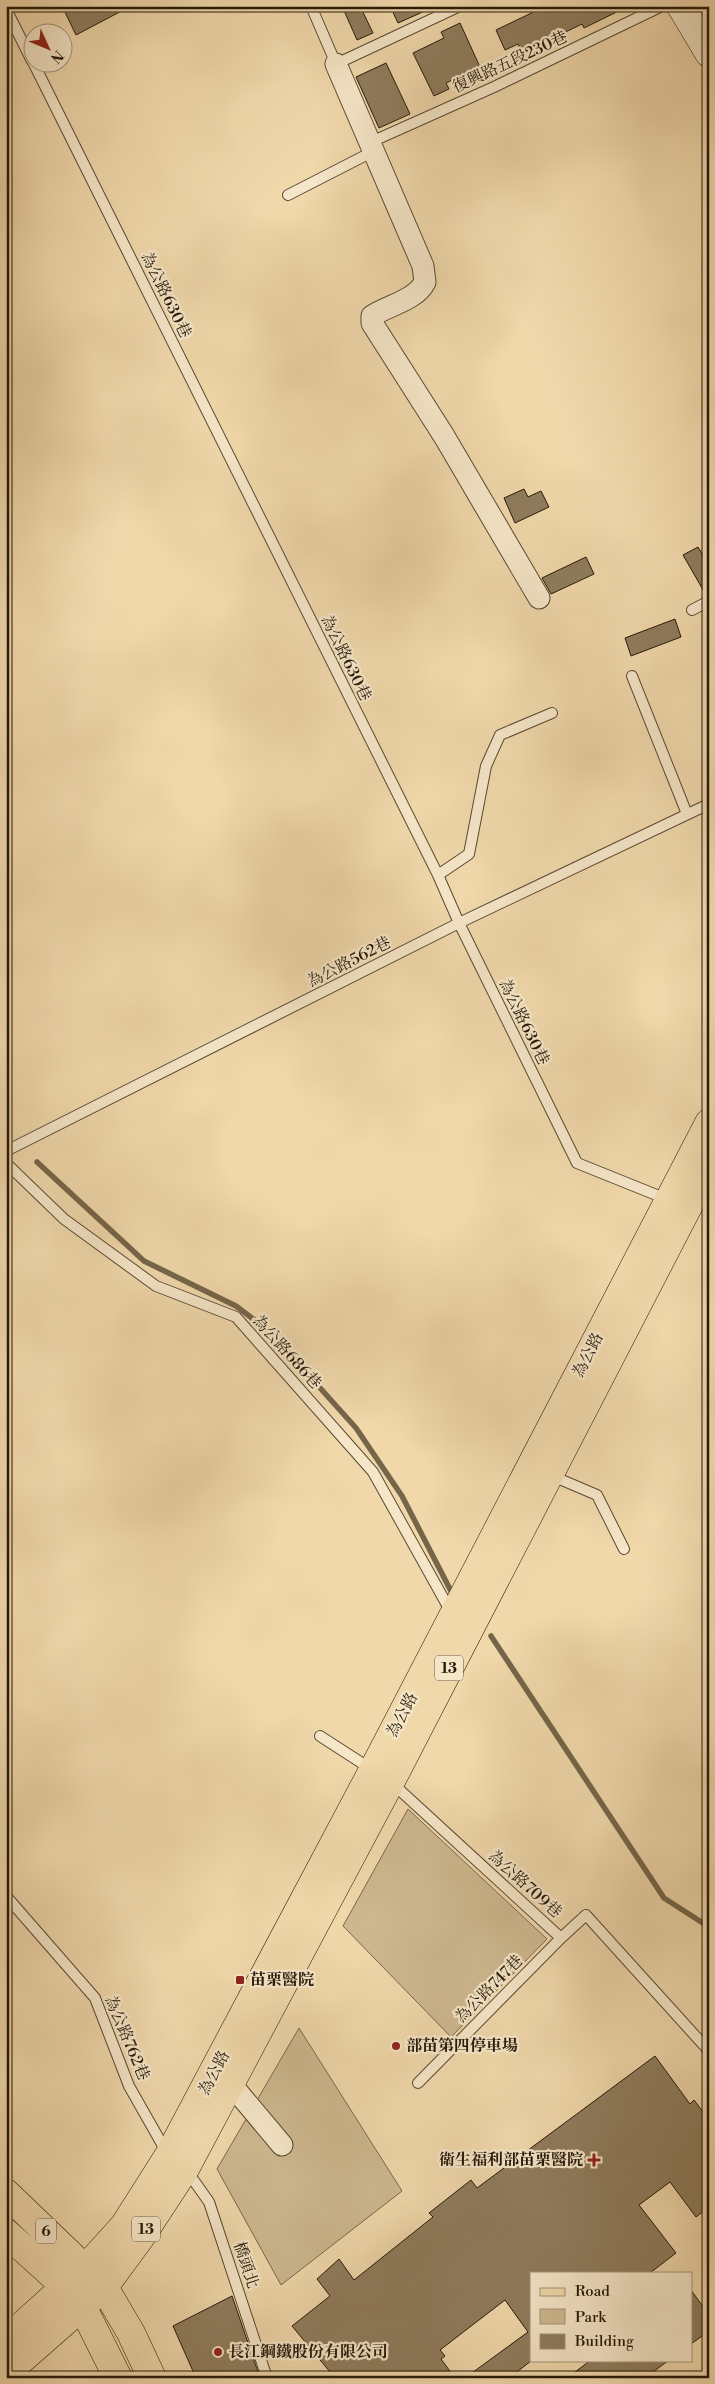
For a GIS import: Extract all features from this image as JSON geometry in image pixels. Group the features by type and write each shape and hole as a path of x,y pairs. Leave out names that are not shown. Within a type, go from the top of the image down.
{"main road":[{"name":"為公路","path":"74,2297 140,2238 177,2162 382,1776 677,1204 704,1164 709,1123"},
{"name":"為公路","path":"463,1620 549,1474 677,1204"},
{"name":"6","path":"6,2193 95,2278 131,2333 152,2378"},
{"name":"6","path":"6,2233 74,2297 118,2378"},
{"name":"13","path":"10,2359 74,2297"}],"street":[{"path":"681,6 709,52"},
{"path":"336,64 423,266 425,282 412,297 385,307 372,316 372,323 444,436 539,598"},
{"path":"222,2079 282,2145"}],"lane":[{"path":"312,6 336,64 444,10 460,6"},
{"name":"復興路五段230巷","path":"288,195 372,146 662,6"},
{"name":"為公路630巷","path":"6,9 22,40"},
{"name":"為公路630巷","path":"38,72 438,875 459,923 578,1164 677,1204"},
{"path":"692,610 709,601"},
{"path":"632,676 687,814"},
{"path":"438,875 469,854 486,766 500,735 552,713"},
{"name":"為公路562巷","path":"6,1151 459,923 709,804"},
{"name":"為公路686巷","path":"6,1162 64,1219 156,1286 236,1317 373,1472 446,1603 463,1620"},
{"path":"549,1474 597,1495 624,1549"},
{"name":"為公路709巷","path":"320,1736 382,1776 561,1938 586,1915 709,2051"},
{"name":"為公路762巷","path":"6,1896 95,1998 129,2086 177,2162"},
{"name":"為公路747巷","path":"418,2083 561,1938"},
{"name":"橋頭北","path":"177,2162 209,2202 268,2378"}],"green space":[{"path":"408,1809 547,1939 451,2037 343,1926"},
{"path":"299,2028 402,2191 281,2285 217,2169"}],"building":[{"path":"62,6 131,6 76,35 72,22 70,22"},
{"path":"342,6 360,6 373,33 357,40"},
{"path":"390,6 436,6 398,23"},
{"path":"546,6 629,6 584,28 582,24 522,53 518,44 505,50 496,30"},
{"path":"460,23 480,67 446,83 449,89 434,96 413,53 444,38 441,32"},
{"path":"386,63 410,114 379,128 356,77"},
{"path":"524,489 528,497 541,491 549,507 515,523 504,498"},
{"path":"698,547 709,565 709,594 706,595 683,555"},
{"path":"586,557 594,574 551,594 542,578"},
{"path":"675,619 681,637 631,656 625,638"},
{"path":"655,2056 690,2104 694,2100 709,2120 709,2207 696,2217 670,2182 639,2205 676,2253 651,2272 530,2272 530,2362 509,2378 465,2378 528,2332 505,2300 440,2350 445,2356 441,2359 455,2378 335,2378 292,2326 330,2296 317,2279 339,2259 354,2280 433,2217 429,2213 471,2180 477,2188"},
{"path":"692,2291 709,2315 709,2331 692,2343"},
{"name":"長江鋼鐵股份有限公司","path":"232,2296 260,2378 196,2378 173,2326"},
{"path":"588,2362 666,2362 645,2378 567,2378"}],"waterway":[{"path":"37,1162 144,1261 236,1306 269,1331 356,1428 402,1496 453,1595"},
{"path":"491,1636 664,1898 709,1927"}],"place":[{"name":"苗栗醫院","path":"240,1980"},
{"name":"部苗第四停車場","path":"396,2046"},
{"name":"衛生福利部苗栗醫院","path":"594,2160"},
{"name":"長江鋼鐵股份有限公司","path":"218,2352"}]}
